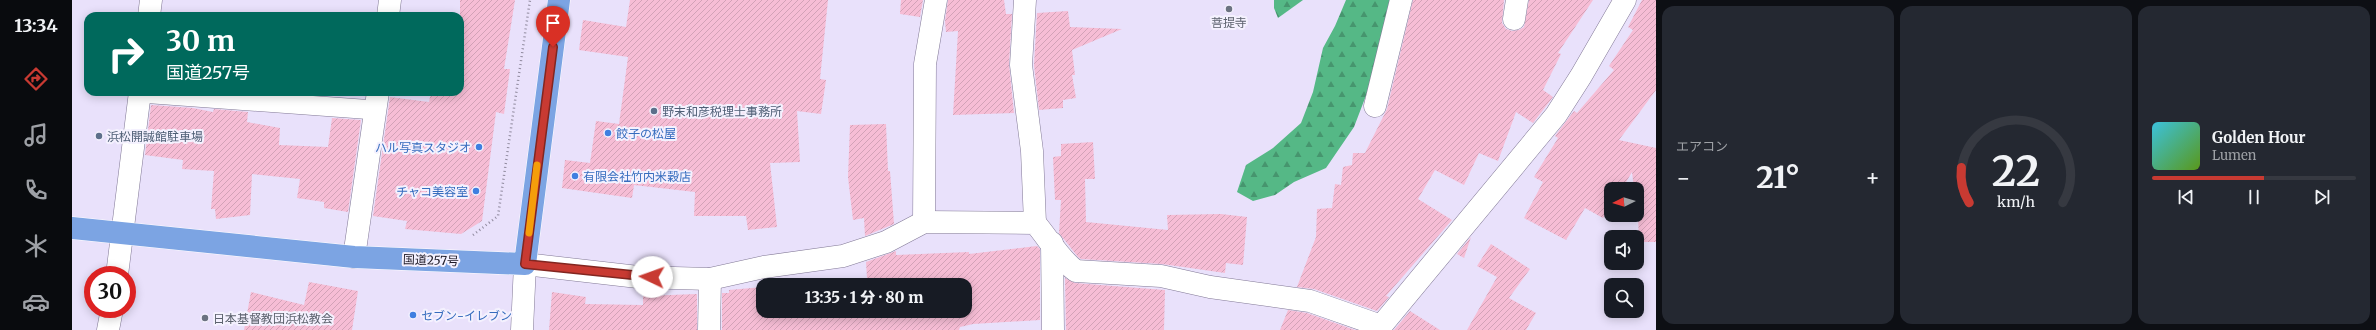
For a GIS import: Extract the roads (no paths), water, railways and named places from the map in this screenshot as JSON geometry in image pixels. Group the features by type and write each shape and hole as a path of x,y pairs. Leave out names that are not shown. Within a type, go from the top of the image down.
{"highway":[{"path":"525,264 559,0"},
{"name":"国道257号","path":"72,228 123,232 354,257 525,264"}],"street":[{"path":"150,12 151,0"},
{"path":"388,12 390,0"},
{"path":"924,222 925,64 936,0"},
{"path":"1025,0 1021,65 1032,151 1035,223 1052,243 1065,263 1076,271 1161,276 1204,286 1310,300 1381,328 1556,114 1581,76 1625,0"},
{"path":"1374,106 1401,0"},
{"path":"118,266 140,96"},
{"path":"245,96 376,101 354,257"},
{"path":"522,330 525,264 638,277 710,279 764,267 843,256 886,242 924,222 1035,223"},
{"path":"1052,243 1053,330"},
{"path":"709,330 710,279"},
{"path":"108,330 110,318"}],"place":[{"name":"菩提寺","path":"1229,9"},
{"name":"野末和彦税理士事務所","path":"654,111"},
{"name":"餃子の松屋","path":"608,133"},
{"name":"浜松開誠館駐車場","path":"99,136"},
{"name":"ハル写真スタジオ","path":"479,147"},
{"name":"有限会社竹内米穀店","path":"575,176"},
{"name":"チャコ美容室","path":"476,191"},
{"name":"セブン-イレブン","path":"413,315"},
{"name":"日本基督教団浜松教会","path":"205,318"}]}
